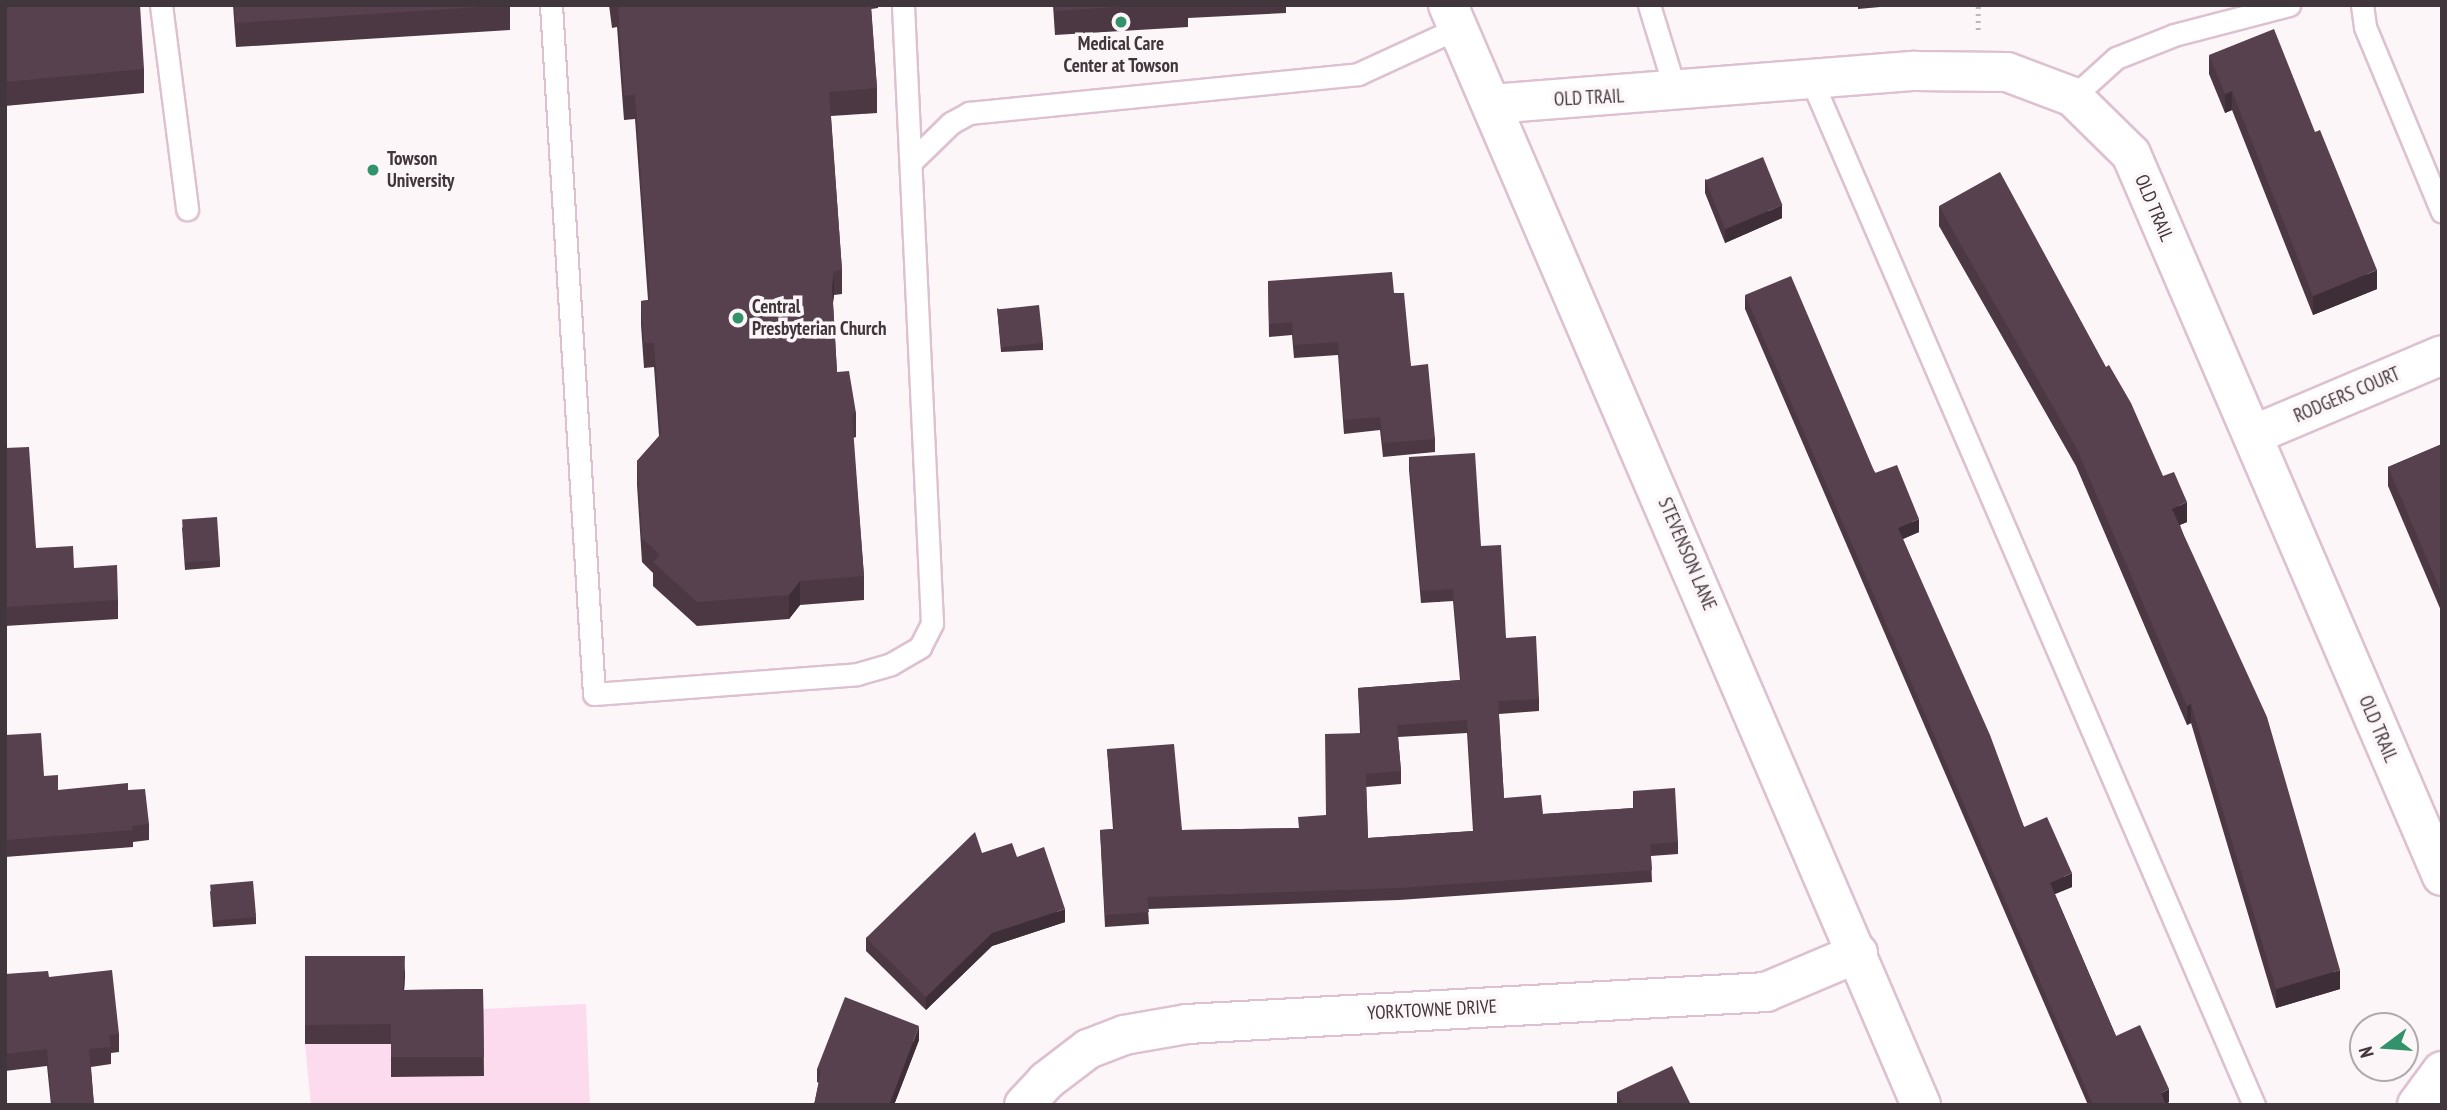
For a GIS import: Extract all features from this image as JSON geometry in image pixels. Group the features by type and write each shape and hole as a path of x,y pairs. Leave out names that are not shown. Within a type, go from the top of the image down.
{"street":[{"name":"STEVENSON LANE","path":"1453,17 1858,953 1921,1105"},
{"name":"OLD TRAIL","path":"1492,104 1676,93 1915,71 2007,72 2073,97 2131,154 2442,876"},
{"name":"RODGERS COURT","path":"2253,435 2442,355"},
{"name":"YORKTOWNE DRIVE","path":"1024,1105 1045,1081 1088,1049 1124,1035 1187,1024 1766,992 1858,953"},
{"path":"2417,1105 2442,1071"}],"lane":[{"path":"161,5 187,209"},
{"path":"551,5 594,694 857,674 891,664 920,648 932,623 903,5"},
{"path":"1649,5 1676,93"},
{"path":"2073,97 2116,58 2174,34 2289,5"},
{"path":"2362,5 2365,27 2442,212"},
{"path":"911,162 951,123 969,113 1358,74 1453,17"},
{"path":"1811,79 2254,1105"}],"path":[{"path":"1978,5 1978,30"}],"shaded area":[{"path":"586,1004 590,1105 311,1105 305,1044 391,1044 391,1077 483,1076 483,1009"}],"building":[{"path":"5,5 140,5 144,69 5,82"},
{"path":"234,5 510,5 236,23"},
{"name":"Central Presbyterian Church","path":"618,5 871,5 877,88 829,92 842,270 834,271 832,287 837,372 849,371 856,413 852,414 864,576 800,581 789,595 697,602 653,562 660,555 642,538 637,461 661,434 654,343 644,343 641,301 650,300 635,95 624,96"},
{"path":"1055,5 1146,5 1055,11"},
{"path":"2274,29 2315,132 2320,130 2377,270 2313,296 2232,91 2225,94 2209,55"},
{"path":"1763,157 1782,205 1725,228 1706,180"},
{"path":"2000,172 2106,367 2109,365 2131,403 2163,476 2174,472 2187,502 2172,509 2267,717 2340,970 2276,989 2191,704 2187,706 2076,447 1939,206"},
{"path":"1392,272 1394,293 1404,293 1411,366 1428,364 1435,439 1383,443 1380,417 1344,420 1338,342 1294,345 1292,322 1269,324 1268,281"},
{"path":"1791,276 1875,473 1897,465 1919,519 1898,528 1990,735 2024,827 2047,817 2072,873 2050,883 2116,1036 2140,1025 2169,1089 2161,1093 2166,1105 2093,1105 1745,295"},
{"path":"1039,305 1043,343 1001,347 997,309"},
{"path":"2442,444 2442,594 2388,467"},
{"path":"29,447 36,548 73,546 74,568 117,565 118,600 5,607 5,448"},
{"path":"1475,453 1481,546 1501,545 1506,638 1536,636 1539,699 1498,701 1504,798 1541,795 1543,814 1634,808 1633,791 1675,788 1678,842 1650,844 1652,870 1399,888 1147,897 1149,912 1105,915 1100,830 1114,829 1107,749 1174,744 1182,830 1299,828 1298,817 1326,815 1325,734 1361,733 1358,688 1461,680 1453,589 1421,591 1409,457","holes":["1467,720 1474,831 1368,838 1366,774 1401,771 1397,725"]},
{"path":"217,517 220,560 185,562 182,519"},
{"path":"41,733 44,776 58,775 58,790 128,783 128,790 145,789 149,824 132,826 133,830 5,840 5,735"},
{"path":"975,832 982,853 1012,843 1017,857 1044,847 1065,909 992,933 926,997 866,938"},
{"path":"253,881 256,917 213,921 210,885"},
{"path":"305,956 405,956 403,990 483,989 484,1057 391,1057 391,1024 305,1025"},
{"path":"112,970 119,1034 109,1035 111,1047 89,1049 94,1105 52,1105 47,1049 5,1054 5,974 48,971 49,977"},
{"path":"845,997 919,1026 889,1105 814,1105 821,1070 817,1069"},
{"path":"1672,1066 1691,1105 1623,1105 1617,1092"}],"place":[{"name":"Medical Care Center at Towson","path":"1121,22"},
{"name":"Towson University","path":"373,170"},
{"name":"Central Presbyterian Church","path":"738,318"}]}
